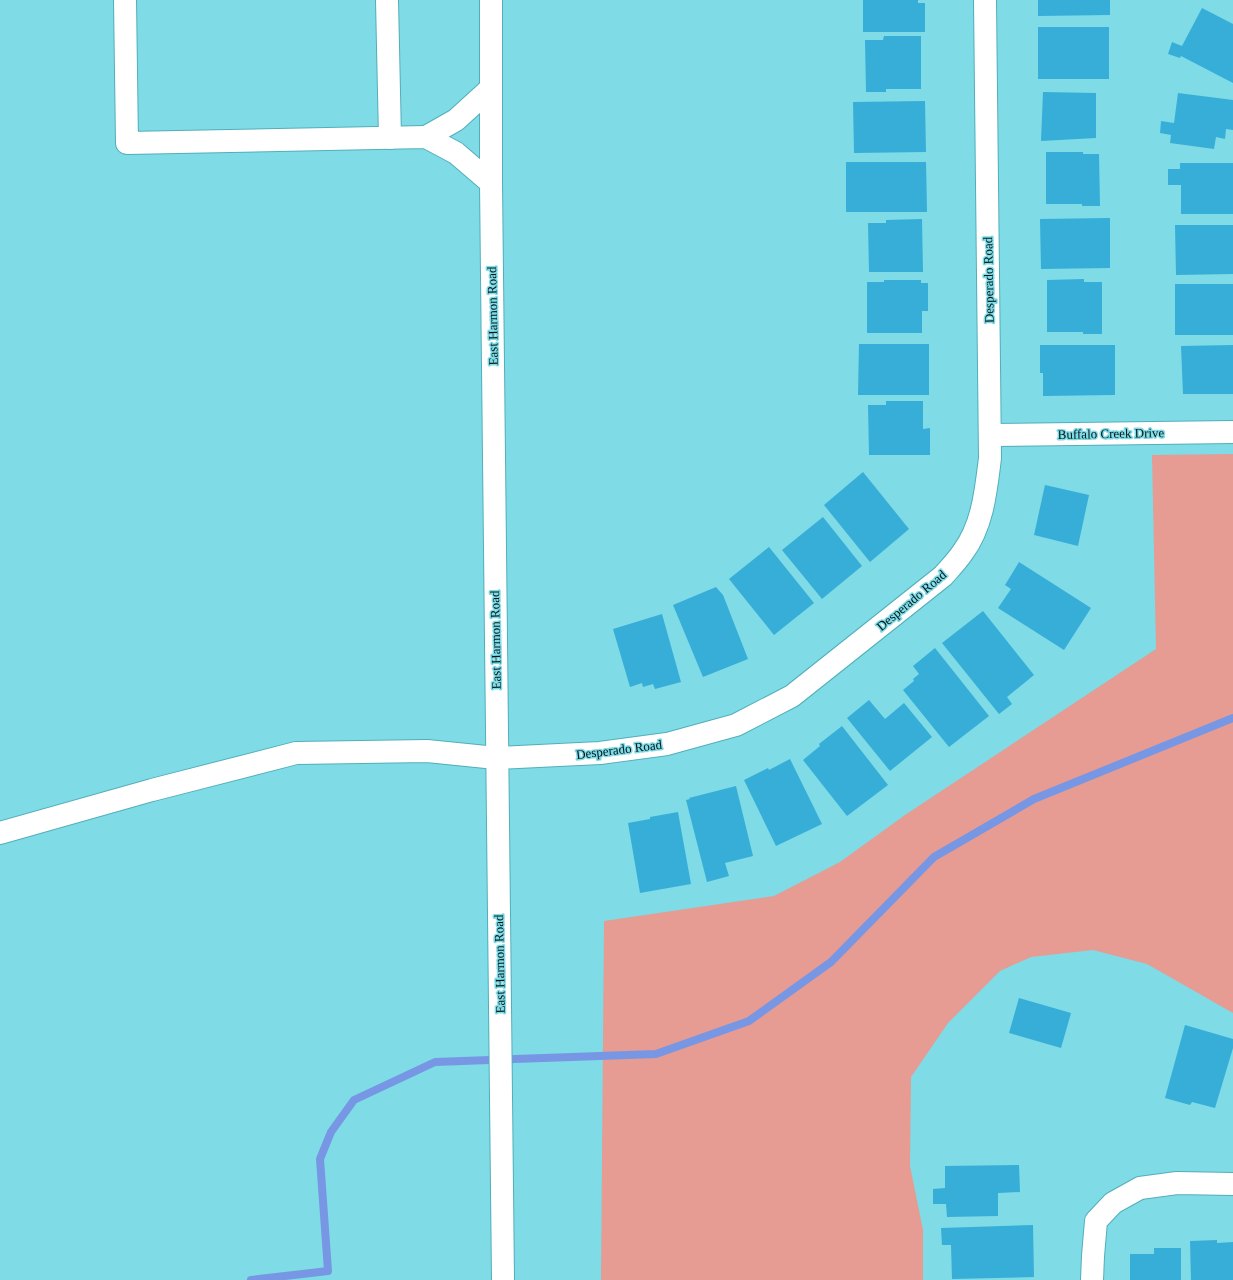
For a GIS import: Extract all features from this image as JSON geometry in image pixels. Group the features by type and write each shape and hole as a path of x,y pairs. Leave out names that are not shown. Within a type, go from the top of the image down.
{"street":[{"path":"125,0 127,143 426,138 456,153 490,183"},
{"path":"387,0 390,138"},
{"name":"East Harmon Road","path":"491,0 490,183 503,1280"},
{"name":"Desperado Road","path":"0,833 152,790 296,753 427,751 496,758 600,753 667,744 736,725 792,696 943,576 964,552 976,529 984,500 990,458 985,0"},
{"path":"426,138 456,120 491,88"},
{"name":"Buffalo Creek Drive","path":"990,435 1233,432"},
{"path":"1092,1280 1092,1256 1096,1221 1113,1203 1140,1188 1177,1183 1233,1184"}],"shaded area":[{"path":"1233,454 1233,1013 1147,964 1093,950 1031,957 1000,971 948,1023 911,1077 910,1166 923,1230 923,1280 601,1280 604,921 774,896 840,862 905,815 1156,649 1152,455"}],"building":[{"path":"863,0 918,0 918,3 925,3 925,32 863,32"},
{"path":"1038,0 1110,0 1110,15 1038,16"},
{"path":"1202,8 1233,24 1233,83 1181,56 1180,58 1168,54 1172,42 1182,46"},
{"path":"1038,27 1109,27 1109,79 1038,79"},
{"path":"884,36 921,36 921,89 886,89 886,92 866,92 865,40 883,40"},
{"path":"1043,92 1096,93 1096,138 1041,141"},
{"path":"1178,93 1233,100 1233,130 1226,129 1225,139 1216,137 1214,149 1170,143 1171,135 1160,133 1161,121 1174,123"},
{"path":"925,101 926,152 854,153 853,102"},
{"path":"1046,152 1083,152 1083,154 1099,154 1100,206 1082,206 1082,204 1046,204"},
{"path":"846,162 926,162 927,212 846,212"},
{"path":"1180,163 1233,163 1233,214 1181,214 1181,185 1168,185 1168,169 1180,169"},
{"path":"1110,218 1110,268 1041,269 1040,219"},
{"path":"922,219 923,272 869,272 868,223 886,223 886,220"},
{"path":"1175,225 1233,225 1233,274 1176,275"},
{"path":"1084,279 1084,282 1102,282 1102,334 1083,334 1083,332 1047,332 1047,280"},
{"path":"884,280 921,280 921,283 928,283 928,311 922,311 922,333 867,333 867,282 884,282"},
{"path":"1175,284 1233,284 1233,335 1175,335"},
{"path":"859,344 929,344 929,395 858,395"},
{"path":"1040,345 1115,345 1115,395 1043,396 1043,373 1040,373"},
{"path":"1233,345 1233,394 1183,394 1181,346"},
{"path":"886,401 923,401 923,429 930,428 930,455 869,455 868,405 886,405"},
{"path":"863,472 909,529 870,562 824,505"},
{"path":"1045,485 1089,495 1078,546 1034,535"},
{"path":"823,517 862,566 822,599 782,550"},
{"path":"769,547 814,603 774,635 729,579"},
{"path":"1019,562 1091,608 1064,650 998,608 1011,589 1005,585"},
{"path":"716,587 723,595 748,659 703,677 673,605"},
{"path":"983,611 1034,675 1007,697 1012,704 999,714 942,643"},
{"path":"662,614 681,682 655,689 653,684 643,687 642,683 630,687 613,629"},
{"path":"935,648 989,716 949,747 903,690 914,681 913,679 919,674 913,666"},
{"path":"869,700 885,719 904,703 932,737 890,771 847,718"},
{"path":"842,726 888,785 847,816 803,760 820,746 819,744"},
{"path":"790,759 822,824 776,846 744,780 768,768 769,770"},
{"path":"736,786 753,856 725,863 729,876 707,882 686,800"},
{"path":"678,812 691,884 640,893 628,823"},
{"path":"1019,998 1071,1013 1061,1048 1009,1033"},
{"path":"1185,1025 1233,1039 1233,1048 1215,1108 1192,1102 1190,1105 1165,1098"},
{"path":"1019,1165 1020,1192 998,1193 998,1216 947,1217 946,1204 933,1204 933,1189 945,1188 945,1166"},
{"path":"1033,1225 1034,1277 952,1279 951,1245 942,1245 941,1228"},
{"path":"1217,1240 1217,1243 1233,1242 1233,1280 1191,1280 1190,1241"},
{"path":"1154,1248 1181,1248 1181,1280 1130,1280 1130,1254 1154,1254"}],"waterway":[{"path":"251,1280 328,1271 320,1159 331,1132 354,1100 435,1062 656,1054 749,1021 831,962 934,857 1034,799 1233,718"}]}
